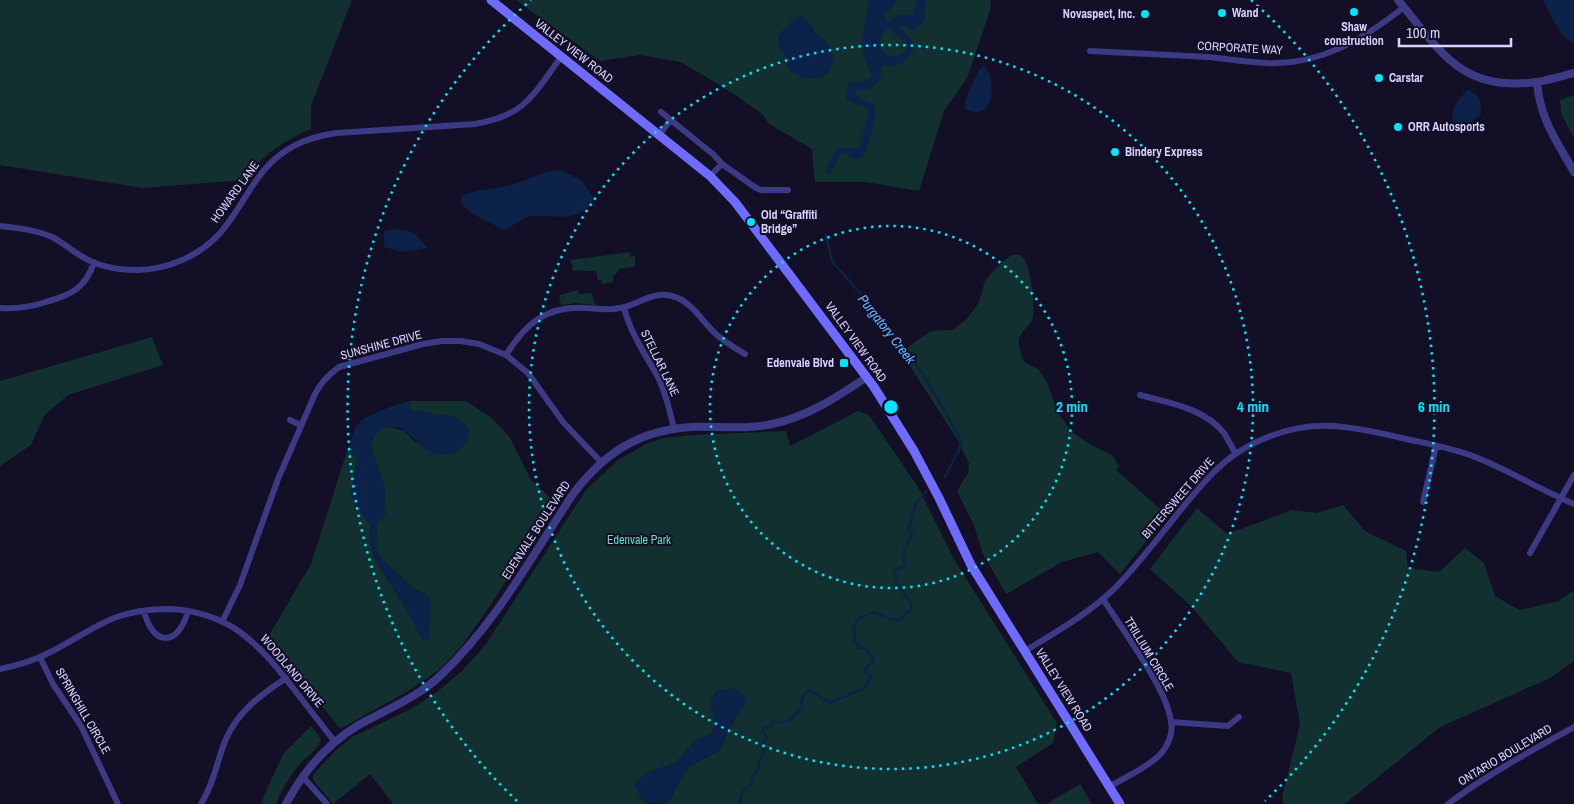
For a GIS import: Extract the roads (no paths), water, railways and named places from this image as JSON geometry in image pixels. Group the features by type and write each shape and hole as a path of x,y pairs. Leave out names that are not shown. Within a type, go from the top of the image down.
{"main road":[{"name":"VALLEY VIEW ROAD","path":"491,0 710,176 741,209 867,377 914,451 971,565 1120,804"}],"street":[{"name":"CORPORATE WAY","path":"1090,51 1267,63 1306,60 1336,51 1368,34 1401,3"},
{"path":"1401,3 1440,52 1463,72 1480,79 1508,84 1537,82 1574,73"},
{"name":"HOWARD LANE","path":"0,226 41,233 54,238 82,257 118,269 156,268 174,263 191,256 221,232 264,170 289,148 304,140 338,133 492,122 507,116 533,96 561,57"},
{"path":"1537,82 1542,112 1574,172"},
{"path":"661,112 714,155 722,164 756,188 760,190 788,190"},
{"path":"659,134 671,120"},
{"path":"710,176 722,164"},
{"path":"0,308 29,307 70,294 86,280 92,271 94,262"},
{"path":"506,356 521,333 532,323 557,310 572,307 624,308 652,295 662,294 680,299 730,346 745,354"},
{"name":"STELLAR LANE","path":"624,308 632,331 666,396 674,429"},
{"name":"SUNSHINE DRIVE","path":"222,622 240,585 278,479 300,425 320,383 339,368 351,363 423,344 461,341 479,344 506,356 528,373 563,422 601,462"},
{"name":"EDENVALE BOULEVARD","path":"286,804 302,776 321,754 335,742 357,726 417,693 458,658 493,616 586,476 601,462 634,441 674,429 769,425 794,419 867,377"},
{"path":"1140,395 1184,407 1206,417 1224,434 1236,454"},
{"path":"290,420 300,425"},
{"name":"BITTERSWEET DRIVE","path":"1025,651 1069,624 1103,599 1134,567 1213,472 1236,454 1272,436 1295,429 1341,426 1436,446 1475,457 1497,466 1574,504"},
{"path":"1423,502 1436,446"},
{"path":"1530,553 1574,475"},
{"name":"TRILLIUM CIRCLE","path":"1103,599 1157,684 1167,705 1172,722"},
{"name":"WOODLAND DRIVE","path":"0,669 24,664 40,657 115,618 158,609 202,614 241,632 258,646 286,678 335,742"},
{"path":"144,611 152,632 159,637 168,638 178,633 185,624 188,611"},
{"name":"SPRINGHILL CIRCLE","path":"40,657 53,684 81,726 118,804"},
{"path":"201,804 212,784 227,738 236,721 259,697 286,678"},
{"path":"1109,787 1154,760 1162,753 1168,745 1172,722 1228,726 1239,717"},
{"name":"ONTARIO BOULEVARD","path":"1448,804 1474,784 1574,726"},
{"path":"302,776 327,804"}],"water":[{"path":"869,0 897,0 892,8 884,13 887,23 897,15 912,15 917,0 927,0 925,16 919,27 913,30 902,24 899,27 911,39 913,44 910,56 895,67 883,65 880,77 875,85 868,89 854,91 860,100 868,101 875,109 875,121 865,154 857,158 844,153 841,154 837,158 831,173 826,173 836,152 843,148 854,149 858,147 865,129 869,109 846,98 847,89 851,82 861,83 872,76 864,56 862,38","holes":["888,28 902,39 907,46 905,51 897,56 888,55 881,47 881,38"]},
{"path":"1543,0 1574,0 1574,43 1564,36"},
{"path":"801,16 809,22 818,36 823,38 833,55 833,64 830,71 824,76 808,78 792,72 787,65 789,60 777,43 783,30"},
{"path":"985,66 991,79 992,88 988,105 983,110 976,112 965,109 965,101 977,73"},
{"path":"1468,90 1478,97 1481,115 1467,125 1457,127 1452,122 1454,108 1458,100"},
{"path":"561,170 582,181 594,199 588,207 574,215 533,216 521,220 504,230 471,213 460,202 461,197 473,192 505,187 542,174"},
{"path":"394,229 414,233 428,248 402,252 384,247 384,231"},
{"path":"409,401 410,410 458,418 469,431 462,447 457,452 447,455 440,455 428,450 400,428 384,427 378,431 370,445 386,491 384,506 386,513 377,524 376,547 381,558 414,589 427,595 431,604 429,639 422,639 400,599 376,562 371,549 370,525 356,507 351,495 358,459 348,448 357,425 367,417 389,407"},
{"path":"734,688 742,693 747,701 728,732 720,750 689,766 667,804 653,804 642,799 634,783 648,772 675,763 695,741 711,734 715,725 710,703 716,691"}],"waterway":[{"name":"Purgatory Creek","path":"826,235 832,261 906,349 957,433 961,442 959,450 945,477"},
{"name":"Purgatory Creek","path":"740,804 741,795 752,781 752,777 759,768 759,761 764,753 762,747 766,737 763,731 764,728 771,726 774,722 784,722 791,719 802,707 803,697 808,692 811,691 830,703 865,688 871,676 865,670 874,659 866,649 859,648 854,640 855,631 853,628 859,619 871,613 875,612 892,620 899,620 911,610 912,605 897,583 894,572 905,565 903,552 912,535 909,528 916,503 927,491"}],"place":[{"name":"Shaw construction","path":"1354,12"},
{"name":"Wand","path":"1222,13"},
{"name":"Novaspect, Inc.","path":"1145,14"},
{"name":"Carstar","path":"1379,78"},
{"name":"ORR Autosports","path":"1398,127"},
{"name":"Bindery Express","path":"1115,152"},
{"name":"Old “Graffiti Bridge”","path":"751,222"},
{"name":"Edenvale Blvd","path":"844,363"}],"park label":[{"name":"Edenvale Park","path":"639,540"}]}
